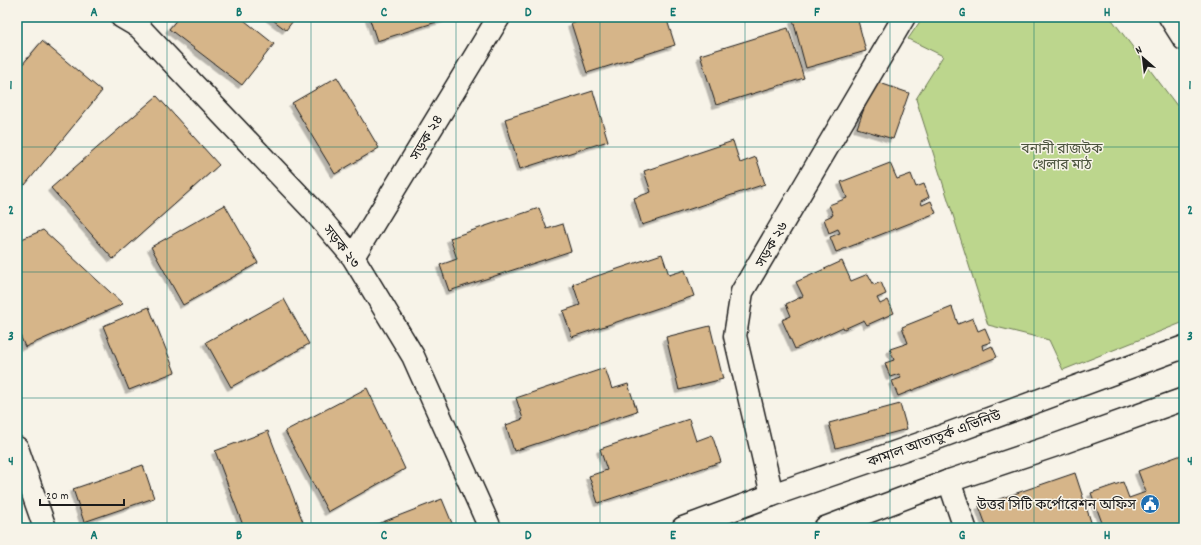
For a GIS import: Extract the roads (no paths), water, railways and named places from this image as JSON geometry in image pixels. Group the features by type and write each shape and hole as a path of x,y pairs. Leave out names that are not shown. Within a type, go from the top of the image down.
{"street":[{"name":"সড়ক ২৪","path":"353,257 499,17"},
{"name":"সড়ক ২৬","path":"772,495 735,336 742,292 904,17"},
{"path":"1170,17 1184,39"},
{"name":"সড়ক ২৩","path":"135,20 312,209 353,257 413,356 490,528"},
{"name":"কামাল আতাতুর্ক এভিনিউ","path":"682,528 937,438 1184,347"},
{"path":"824,528 949,481 1063,443 1184,399"},
{"path":"17,448 45,528"},
{"path":"949,481 965,528"}],"place":[{"name":"উত্তর সিটি কর্পোরেশন অফিস","path":"1150,504"}],"park label":[{"name":"বনানী রাজউক খেলার মাঠ","path":"1062,156"}]}
